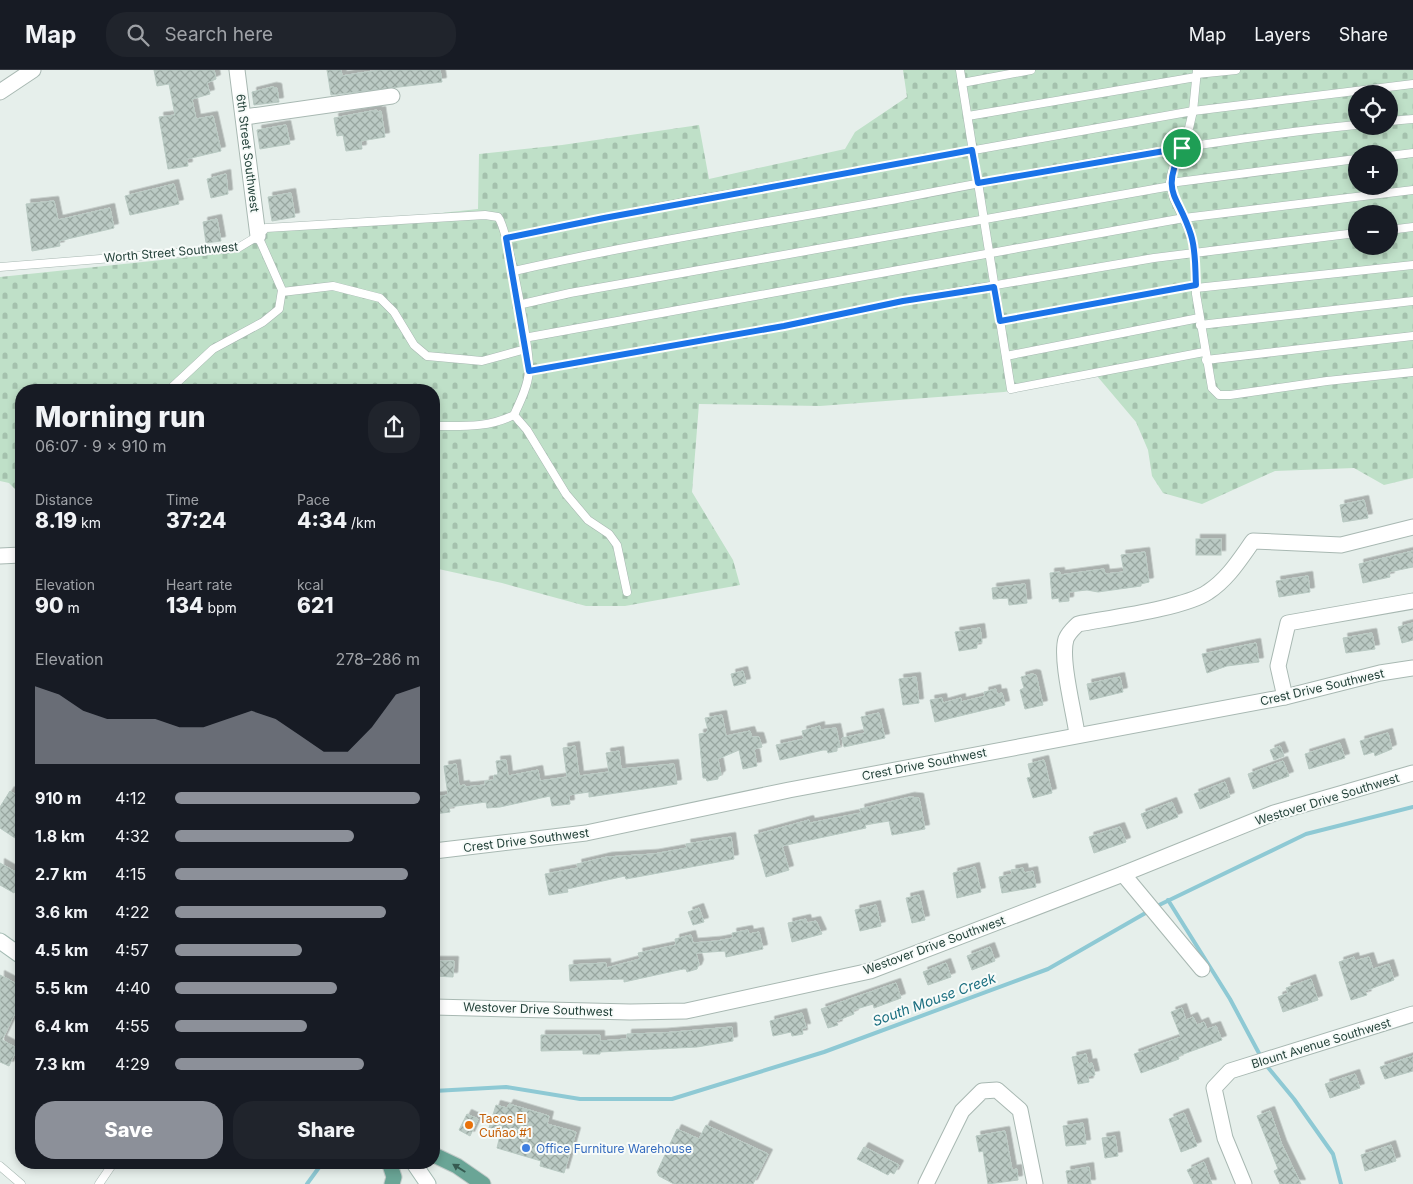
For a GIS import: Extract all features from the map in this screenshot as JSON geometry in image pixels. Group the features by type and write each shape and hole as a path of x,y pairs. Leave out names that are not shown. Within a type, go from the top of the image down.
{"main road":[{"path":"440,1158 457,1166 483,1184"},
{"path":"391,1169 394,1177 392,1184"}],"street":[{"path":"0,92 33,70"},
{"name":"6th Street Southwest","path":"237,70 245,117 258,236"},
{"path":"245,117 392,96"},
{"path":"1077,734 1065,660 1066,641 1070,631 1078,624 1176,604 1207,594 1225,579 1253,540 1341,545 1413,527"},
{"path":"0,556 15,555"},
{"path":"1284,697 1278,666 1288,624 1413,601"},
{"name":"Crest Drive Southwest","path":"440,850 586,833 790,790 1077,734 1284,697 1380,673 1413,668"},
{"name":"Westover Drive Southwest","path":"440,1006 630,1012 686,1011 870,971 1124,874 1274,813 1413,773"},
{"path":"1124,874 1202,969"},
{"name":"Blount Avenue Southwest","path":"1244,1184 1224,1138 1214,1088 1230,1071 1413,1014"},
{"path":"926,1184 962,1111 982,1091 997,1090 1020,1110 1035,1184"},
{"path":"418,1169 428,1184"}],"lane":[{"path":"960,70 1011,388 1205,356 1413,336"},
{"path":"962,82 1032,70"},
{"path":"968,116 1196,74 1236,70"},
{"path":"1196,74 1193,111 1182,148 1172,172 1170,185 1174,199 1190,232 1194,252 1200,322 1212,388 1218,395 1413,372"},
{"path":"440,426 478,426 498,423 514,415 529,371 514,271 506,238 666,206 1193,111 1413,84"},
{"path":"1398,120 1413,119"},
{"path":"514,271 587,255 978,183 1182,148 1348,125"},
{"path":"1398,155 1413,153"},
{"path":"518,305 570,293 880,239 984,218 1170,185 1348,161"},
{"path":"524,338 1184,218 1413,190"},
{"name":"Worth Street Southwest","path":"0,267 238,248 258,236 266,228 485,214 498,217 502,222 506,238"},
{"path":"1398,229 1413,227"},
{"path":"529,371 784,326 903,301 1194,252 1348,235"},
{"path":"175,384 213,349 263,322 279,309 282,292 258,236"},
{"path":"1000,321 1196,287 1413,265"},
{"path":"282,292 333,286 380,298 394,312 414,345 427,356 482,361 526,349"},
{"path":"1006,356 1200,322 1413,301"},
{"path":"514,415 527,430 566,494 588,520 609,534 617,545 627,592"},
{"path":"99,1184 109,1169"},
{"path":"2,1170 21,1184"}],"green space":[{"path":"903,70 1413,70 1413,478 1384,485 1354,468 1275,471 1202,504 1163,493 1152,476 1148,450 1136,422 1097,376 1004,392 820,406 699,404 692,492 733,560 740,585 625,606 586,606 502,583 440,569 440,384 15,384 15,489 9,483 0,481 0,277 238,252 267,232 478,209 479,154 562,145 699,125 709,179 845,149 855,132 907,97"}],"building":[{"path":"154,70 214,70 216,79 207,83 210,94 192,99 196,119 213,116 221,151 187,159 188,166 168,169 159,117 175,115 169,84 157,86"},
{"path":"327,70 341,70 342,76 379,70 440,70 442,82 331,95"},
{"path":"272,87 277,88 279,102 254,105 252,92"},
{"path":"377,110 377,112 381,111 385,137 361,141 362,149 346,151 343,135 337,136 334,118"},
{"path":"286,125 290,144 260,149 257,130"},
{"path":"226,174 228,194 211,198 207,179"},
{"path":"174,184 179,204 130,215 125,196"},
{"path":"291,193 295,217 272,221 268,197"},
{"path":"54,201 58,220 110,208 114,228 59,241 60,246 32,251 26,204"},
{"path":"217,219 221,241 206,243 203,222"},
{"path":"1364,500 1368,518 1343,522 1340,505"},
{"path":"1196,539 1221,539 1221,555 1196,555"},
{"path":"1413,551 1413,567 1389,572 1390,577 1363,583 1359,564"},
{"path":"1145,552 1149,582 1141,584 1141,586 1098,592 1087,590 1069,592 1069,601 1059,602 1059,598 1052,599 1050,573 1060,572 1060,575 1104,569 1105,574 1124,572 1121,555"},
{"path":"1308,576 1310,592 1279,597 1276,581"},
{"path":"1025,584 1027,603 1009,605 1008,598 993,599 992,588"},
{"path":"1413,623 1413,640 1402,643 1398,627"},
{"path":"980,628 982,642 977,643 977,648 959,651 955,632"},
{"path":"1372,633 1375,649 1346,653 1343,638"},
{"path":"1256,643 1259,662 1227,666 1207,673 1202,654"},
{"path":"743,671 746,683 734,686 731,674"},
{"path":"1032,674 1036,675 1043,705 1025,709 1020,690 1024,688 1021,677"},
{"path":"916,677 919,703 903,705 899,679"},
{"path":"1120,677 1123,692 1090,700 1087,684"},
{"path":"996,689 997,694 1002,693 1005,705 935,722 930,700 942,698 943,703 961,698 961,702 985,696 984,692"},
{"path":"879,713 885,738 844,747 842,738 865,733 861,717"},
{"path":"722,715 726,736 750,731 752,737 759,737 762,747 754,749 757,766 743,769 739,750 718,759 721,775 718,779 707,781 706,778 703,778 699,734 706,733 708,730 705,718"},
{"path":"820,726 820,730 836,728 840,747 837,748 837,751 828,753 827,750 823,750 780,760 776,745 804,739 802,731"},
{"path":"1388,733 1392,749 1375,756 1374,752 1364,755 1360,741"},
{"path":"1340,743 1345,758 1309,769 1305,754"},
{"path":"575,746 579,776 609,772 606,753 619,751 621,769 674,764 677,784 589,797 589,792 569,795 570,804 552,806 550,796 500,807 487,808 486,802 449,807 450,812 440,813 440,796 448,795 444,766 456,764 459,786 465,785 465,787 485,785 485,781 494,780 494,775 498,775 496,761 506,760 508,776 538,770 540,781 567,777 563,748"},
{"path":"1280,746 1284,756 1274,760 1270,750"},
{"path":"1044,760 1052,793 1033,798 1027,778 1031,777 1028,764"},
{"path":"1283,761 1289,776 1253,789 1248,774"},
{"path":"1225,782 1230,797 1200,809 1194,794"},
{"path":"10,791 15,794 15,838 0,828 0,807"},
{"path":"910,797 919,798 925,829 892,835 889,821 865,825 866,828 782,846 789,870 766,877 754,835 809,820 810,823 861,813 860,809"},
{"path":"1172,802 1178,817 1147,829 1141,814"},
{"path":"1120,827 1126,842 1094,853 1089,837"},
{"path":"731,837 734,859 626,879 625,876 567,889 568,892 549,895 545,874 578,868 577,864 607,857 654,854 687,848 686,844"},
{"path":"0,863 15,872 15,891 14,893 0,885"},
{"path":"975,867 981,892 957,898 953,873"},
{"path":"1023,868 1024,873 1033,871 1036,887 1002,893 999,877 1012,874 1011,870"},
{"path":"919,895 925,920 912,923 906,898"},
{"path":"876,905 881,926 860,931 855,910"},
{"path":"699,908 704,922 693,925 688,912"},
{"path":"806,919 807,923 816,921 822,934 792,942 788,923"},
{"path":"748,930 749,934 759,932 763,949 726,957 725,951 696,953 699,964 697,969 687,972 686,969 683,969 624,982 624,979 570,981 569,965 606,963 606,968 640,959 638,953 676,945 675,939 691,935 693,943 717,941 733,938 732,933"},
{"path":"990,947 995,961 972,970 967,956"},
{"path":"1354,957 1355,961 1369,957 1373,969 1389,964 1394,980 1365,991 1367,995 1351,1000 1339,962"},
{"path":"440,961 454,961 453,977 440,976"},
{"path":"946,963 951,977 928,985 923,972"},
{"path":"0,975 15,983 15,1013 2,1040 15,1047 15,1053 9,1066 0,1062"},
{"path":"1311,979 1318,1000 1283,1012 1278,997 1288,993 1286,988"},
{"path":"896,983 901,998 874,1008 873,1004 853,1010 854,1014 836,1021 838,1025 828,1028 821,1009"},
{"path":"1182,1008 1186,1020 1193,1017 1197,1025 1204,1022 1207,1029 1216,1026 1222,1040 1178,1056 1179,1059 1141,1073 1134,1054 1181,1037 1171,1012"},
{"path":"802,1013 806,1028 802,1028 803,1034 792,1036 791,1032 773,1036 770,1021"},
{"path":"732,1027 733,1041 697,1047 600,1052 600,1054 583,1054 583,1050 541,1051 541,1035 600,1035 600,1041 627,1039 627,1034"},
{"path":"1086,1054 1088,1064 1092,1063 1095,1075 1088,1076 1089,1082 1078,1084 1072,1057"},
{"path":"1413,1056 1413,1071 1385,1079 1380,1067"},
{"path":"1355,1074 1360,1088 1330,1098 1325,1084"},
{"path":"509,1104 549,1116 547,1124 576,1132 564,1173 540,1166 541,1161 497,1148 501,1131 489,1128 496,1105 507,1108"},
{"path":"1270,1111 1282,1145 1301,1184 1280,1184 1274,1171 1278,1169 1257,1116"},
{"path":"1184,1113 1197,1146 1181,1152 1169,1119"},
{"name":"Tacos El Cuñao #1","path":"467,1114 478,1119 470,1136 459,1130"},
{"path":"1083,1123 1086,1144 1066,1146 1063,1126"},
{"path":"706,1125 768,1154 753,1184 674,1184 659,1176 657,1172 677,1129 699,1139"},
{"path":"1005,1131 1012,1170 1017,1169 1018,1180 988,1184 983,1151 979,1152 976,1136"},
{"path":"1115,1136 1118,1156 1105,1158 1102,1138"},
{"path":"1391,1145 1396,1161 1365,1171 1361,1155"},
{"path":"864,1147 899,1165 894,1174 890,1172 888,1175 857,1159"},
{"path":"1204,1162 1212,1184 1194,1184 1187,1170"},
{"path":"1089,1167 1091,1184 1068,1184 1066,1171"}],"waterway":[{"name":"South Mouse Creek","path":"1155,907 1306,834 1413,807"},
{"path":"1168,900 1230,999 1261,1057"},
{"name":"South Mouse Creek","path":"440,1091 506,1087 580,1099 672,1099 824,1052 1048,969 1149,911"},
{"path":"1266,1065 1294,1099 1333,1154 1341,1184"},
{"name":"South Mouse Creek","path":"307,1184 318,1169"}],"place":[{"name":"Tacos El Cuñao #1","path":"469,1125"},
{"name":"Office Furniture Warehouse","path":"526,1148"}],"route":[{"path":"1182,148 1177,157 1170,183 1174,199 1190,232 1194,248 1196,285 1000,321 994,287 903,301 822,319 529,371 514,271 506,238 548,228 972,150 978,183 1182,148"}]}
